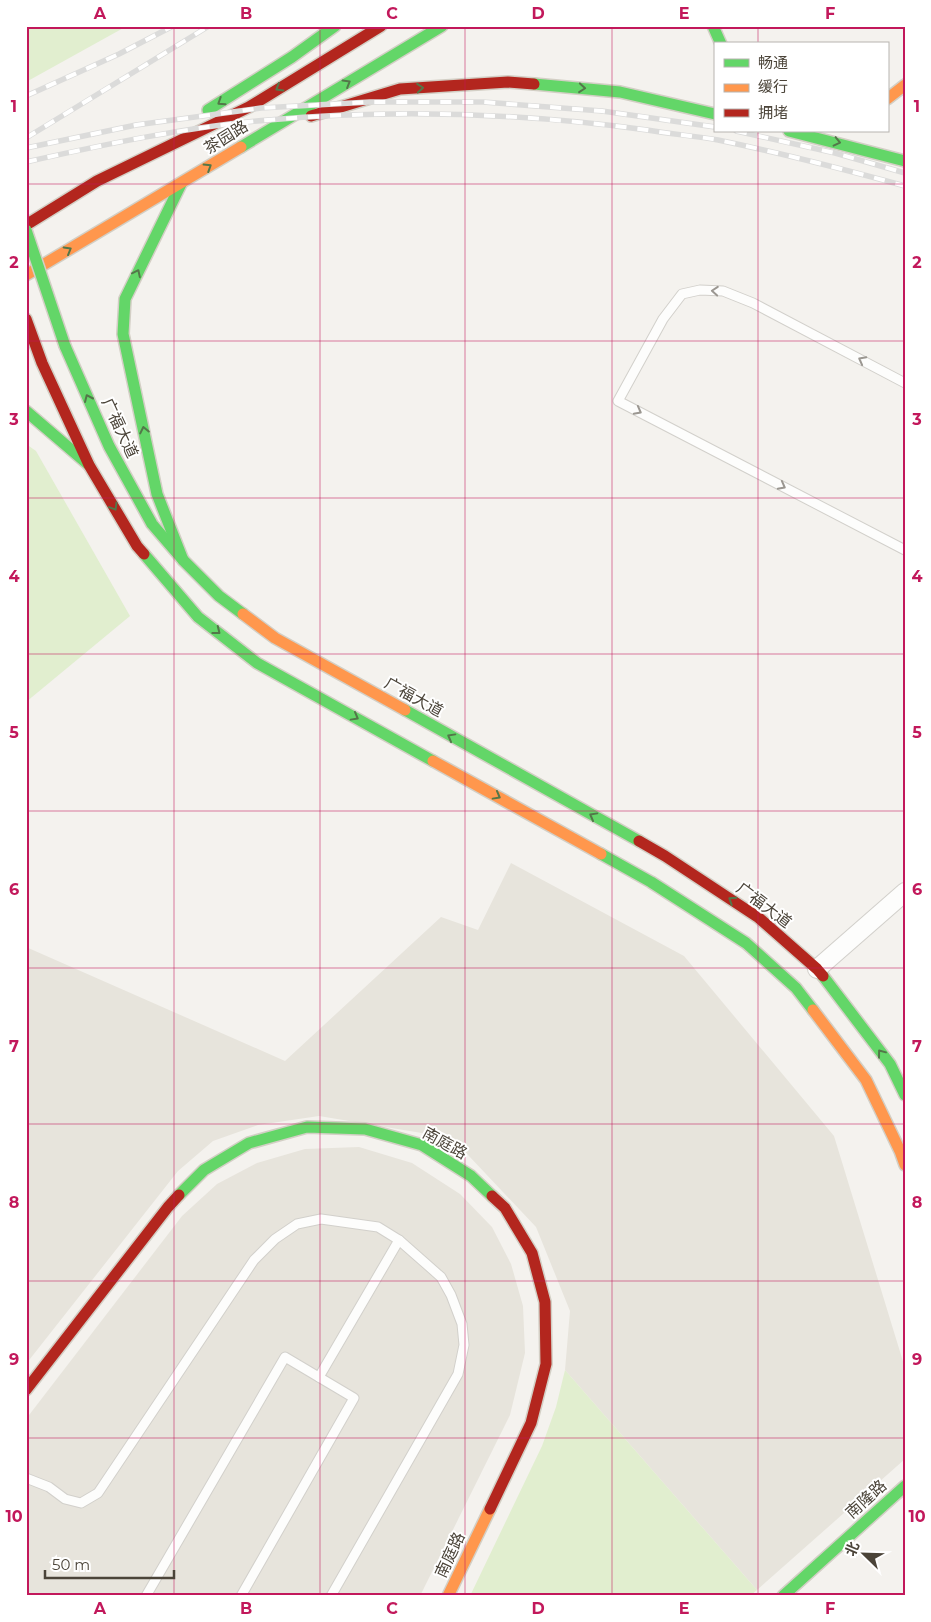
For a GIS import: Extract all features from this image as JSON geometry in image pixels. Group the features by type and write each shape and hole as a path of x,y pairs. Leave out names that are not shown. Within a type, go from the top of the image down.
{"main road":[{"path":"202,114 292,57 335,26"},
{"name":"茶园路","path":"26,225 97,182 249,107 380,26"},
{"name":"茶园路","path":"26,275 181,184 442,26"},
{"path":"713,26 720,42"},
{"path":"272,128 400,89 508,82 620,92 714,114"},
{"path":"888,98 905,85"},
{"path":"97,182 186,124"},
{"path":"793,132 905,161"},
{"path":"181,184 125,299 123,334 157,494 183,560"},
{"name":"广福大道","path":"26,230 65,346 109,446 152,524 183,560 219,596 275,638 664,856 759,918 817,969 890,1064 905,1095"},
{"path":"26,319 42,363 89,465 136,546 198,617 258,663 651,882 746,943 796,988 866,1080 905,1166"},
{"path":"26,411 89,465"},
{"name":"南庭路","path":"26,1390 168,1207 204,1170 249,1143 307,1127 365,1129 422,1146 471,1176 505,1208 532,1253 544,1302 546,1364 531,1423 448,1596"},
{"name":"南隆路","path":"783,1596 905,1486"}],"street":[{"path":"817,969 905,892"}],"lane":[{"path":"905,382 753,304 723,291 700,290 682,294 663,319 618,401 905,550"},
{"path":"26,1478 49,1487 65,1499 81,1503 98,1493 254,1260 275,1239 297,1224 321,1219 378,1226 399,1240 441,1276 451,1295 462,1324 464,1345 458,1374 330,1596"},
{"path":"319,1377 399,1240"},
{"path":"146,1596 285,1357 354,1398 241,1596"}],"shaded area":[{"path":"511,863 684,956 834,1136 905,1368 905,1459 757,1590 565,1370 570,1311 536,1227 452,1138 319,1116 258,1125 213,1141 178,1171 26,1364 26,947 285,1061 441,917 478,930"},
{"path":"359,1147 412,1163 460,1194 492,1227 511,1264 523,1306 525,1353 510,1415 420,1596 26,1596 26,1419 182,1216 217,1184 257,1163 305,1149"}],"green space":[{"path":"26,26 127,26 26,82"},
{"path":"26,444 36,451 130,616 26,702"},
{"path":"565,1370 757,1590 750,1596 470,1596 542,1446 556,1407"}],"railway":[{"path":"26,96 119,54 173,26"},
{"path":"26,138 209,26"},
{"path":"26,148 136,125 261,108 370,102 483,102 602,111 714,127"},
{"path":"26,162 147,137 207,127 268,120 411,114 506,116 600,124 709,139 835,167 905,186"},
{"path":"740,132 835,153 905,173"}],"traffic: fast":[{"path":"208,110 292,57 335,26"},
{"path":"241,147 442,26"},
{"path":"713,26 720,42"},
{"path":"534,84 620,92 714,114"},
{"path":"793,132 905,161"},
{"path":"181,184 125,299 123,334 157,494 183,560"},
{"path":"26,230 65,346"},
{"path":"65,346 109,446 152,524 183,560 219,596 243,614"},
{"path":"26,411 89,465"},
{"path":"144,554 198,617 257,663 433,761"},
{"path":"405,710 639,841"},
{"path":"601,854 651,882 746,943 796,988 813,1010"},
{"path":"823,976 890,1064 905,1095"},
{"path":"179,1195 204,1170 249,1143 307,1127 365,1129 422,1145 471,1176 492,1196"},
{"path":"783,1596 905,1486"}],"traffic: slow":[{"path":"888,98 905,85"},
{"path":"26,275 241,147"},
{"path":"243,614 275,638 405,710"},
{"path":"433,761 601,854"},
{"path":"813,1010 866,1080 905,1165"},
{"path":"448,1596 490,1509"}],"traffic: jam":[{"path":"26,225 97,181 249,107 381,26"},
{"path":"311,116 400,89 508,82 534,84"},
{"path":"26,319 42,363 89,465 137,546 144,554"},
{"path":"639,841 759,918 823,976"},
{"path":"26,1390 179,1195"},
{"path":"490,1509 531,1423 546,1364 545,1302 532,1253 505,1208 492,1196"}]}
